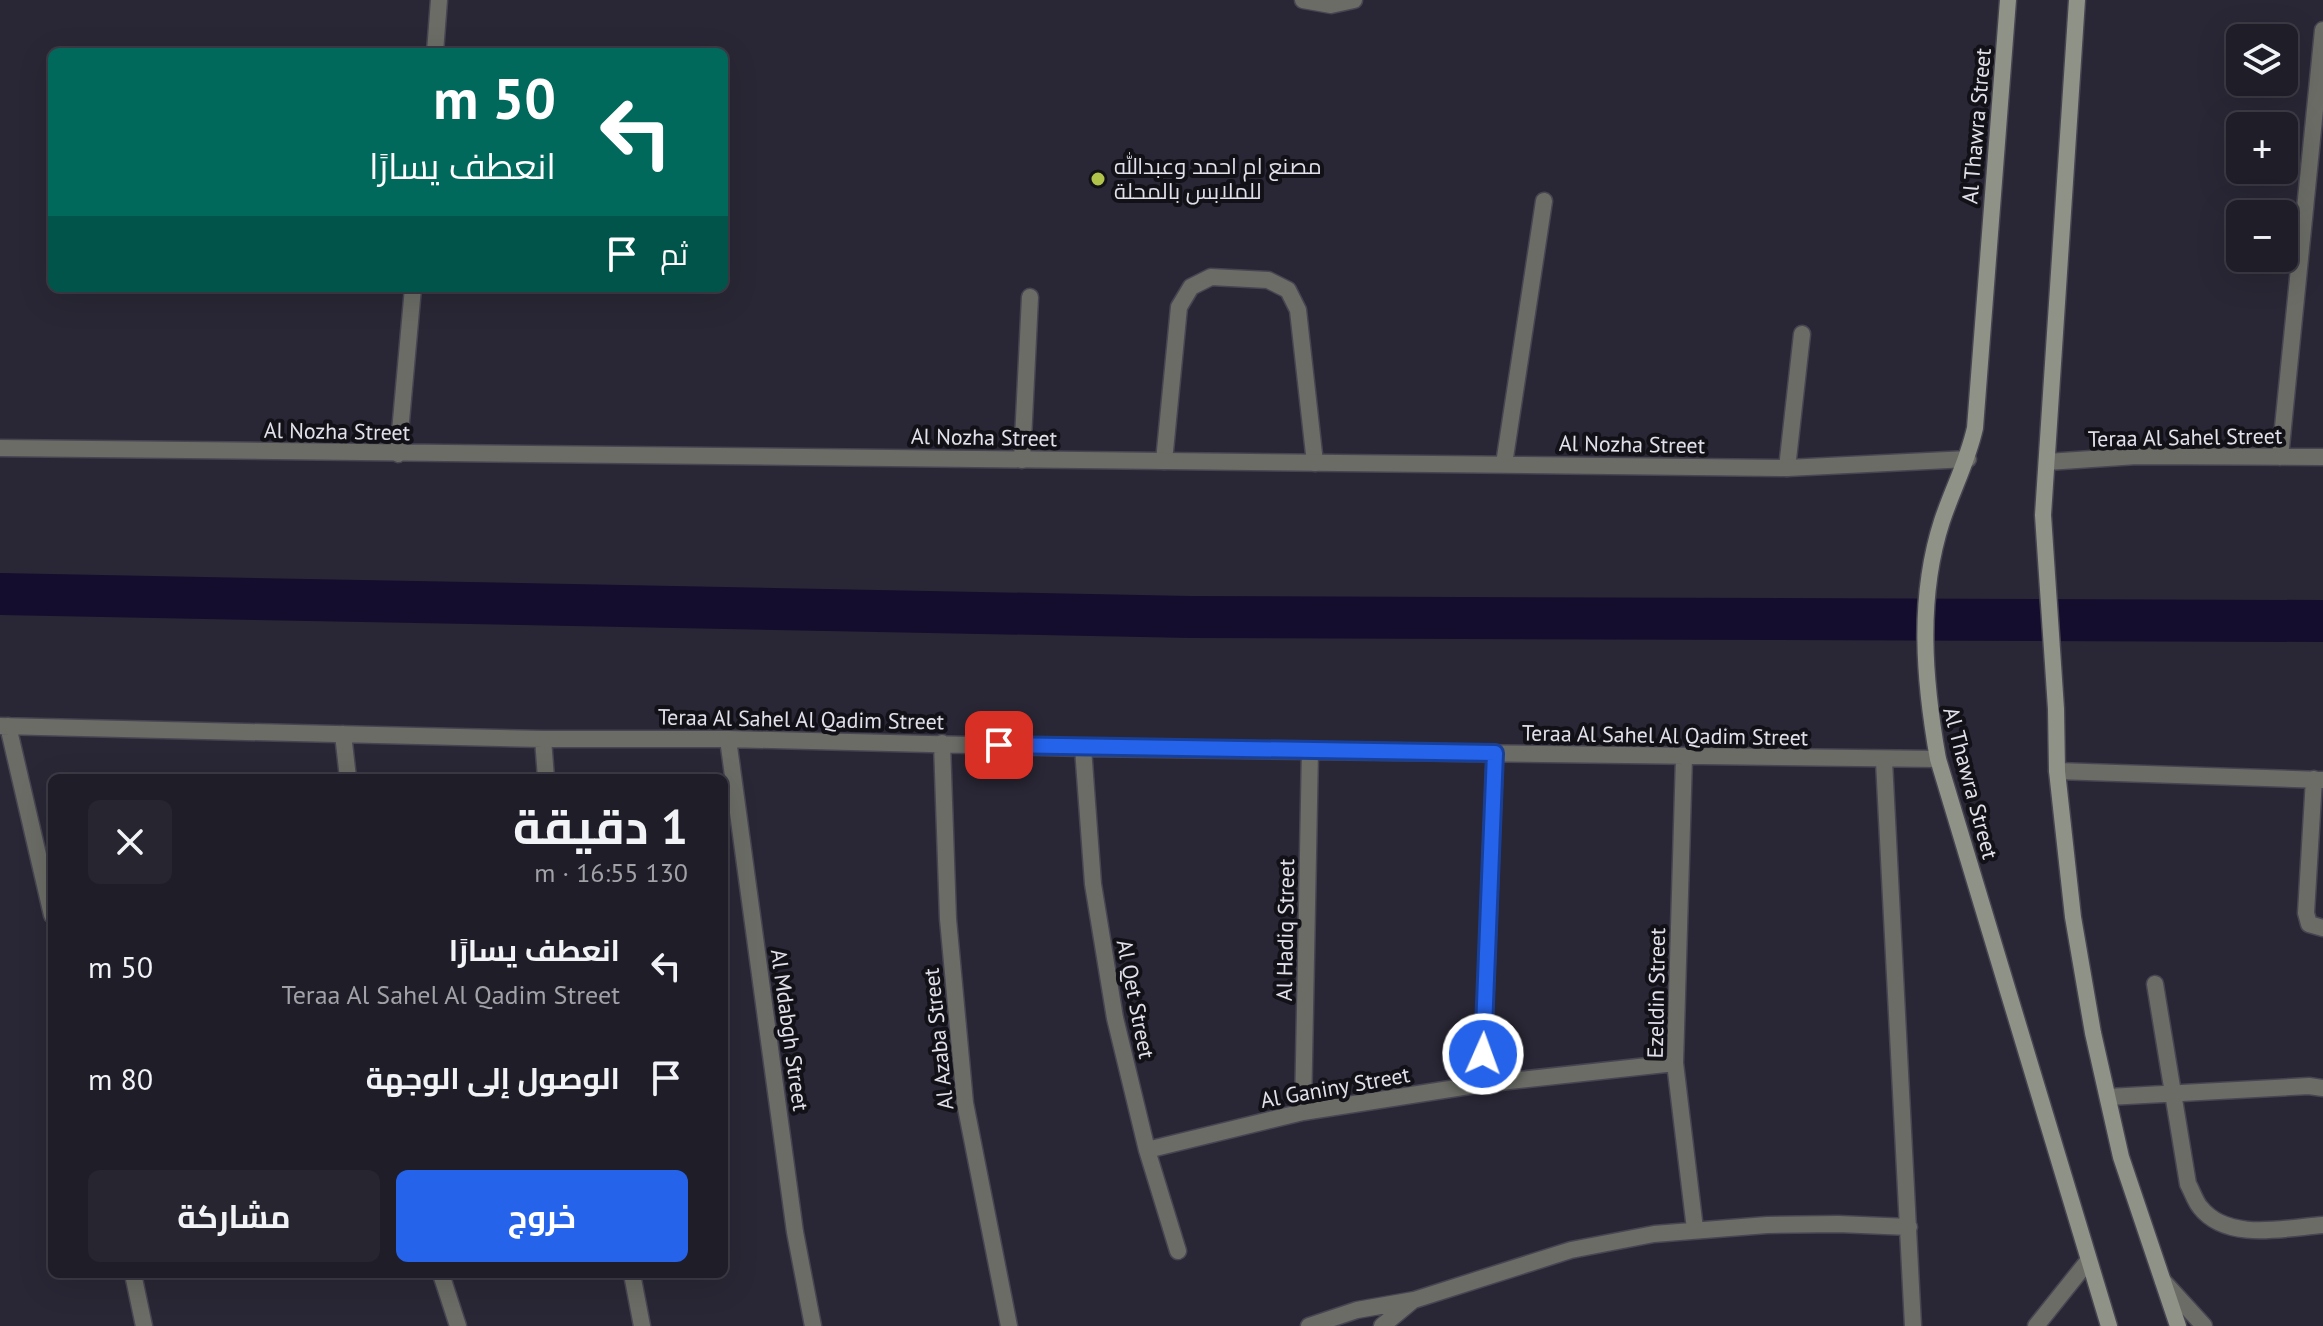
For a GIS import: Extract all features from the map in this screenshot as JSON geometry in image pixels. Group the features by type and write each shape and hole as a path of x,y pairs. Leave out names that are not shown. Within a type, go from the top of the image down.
{"main road":[{"name":"Al Thawra Street","path":"2008,0 1975,428 1968,459 1941,523 1932,565 1926,617 1928,702 1938,759 2109,1326"},
{"path":"2077,0 2043,515 2057,771 2073,917 2121,1157 2178,1326"}],"street":[{"path":"435,48 439,0"},
{"path":"1303,0 1331,5 1354,0"},
{"path":"2280,457 2323,30"},
{"path":"1504,464 1544,201"},
{"path":"1164,461 1179,307 1191,287 1211,277 1268,280 1288,290 1298,310 1315,463"},
{"path":"398,454 413,292"},
{"path":"1022,460 1030,297"},
{"path":"1787,468 1802,334"},
{"name":"Al Nozha Street","path":"0,448 1787,468 1968,459"},
{"name":"Teraa Al Sahel Street","path":"2047,462 2137,456 2323,457"},
{"path":"4,726 48,899"},
{"name":"Teraa Al Sahel Al Qadim Street","path":"4,726 543,739 728,739 1884,761 1938,759"},
{"path":"343,734 348,774"},
{"path":"543,739 546,774"},
{"name":"Al Mdabgh Street","path":"728,739 795,1232 813,1326"},
{"name":"Al Azaba Street","path":"942,743 948,919 965,1103 1009,1326"},
{"name":"Al Qet Street","path":"1083,748 1093,884 1115,1018 1147,1150 1178,1251"},
{"name":"Al Hadiq Street","path":"1303,1112 1310,750"},
{"path":"1482,1084 1495,753"},
{"name":"Ezeldin Street","path":"1684,757 1675,1063 1695,1229"},
{"path":"1884,761 1913,1326"},
{"path":"2057,771 2318,780 2306,913 2309,924 2323,928"},
{"path":"2155,984 2188,1184 2200,1208 2221,1224 2247,1230 2323,1225"},
{"name":"Al Ganiny Street","path":"1147,1150 1303,1112 1482,1084 1675,1063"},
{"path":"2108,1097 2309,1086 2323,1088"},
{"path":"1309,1326 1357,1310 1414,1300 1571,1250 1654,1234 1695,1229 1838,1224 1909,1227"},
{"path":"2036,1326 2088,1261"},
{"path":"134,1278 144,1326"},
{"path":"442,1278 458,1326"},
{"path":"633,1278 642,1326"},
{"path":"2163,1281 2204,1326"},
{"path":"1382,1326 1414,1300"}],"waterway":[{"path":"0,594 1191,617 2323,621"}],"place":[{"name":"مصنع ام احمد وعبدالله للملابس بالمحلة","path":"1098,179"}],"route":[{"path":"999,745 1495,753 1483,1054"}]}
